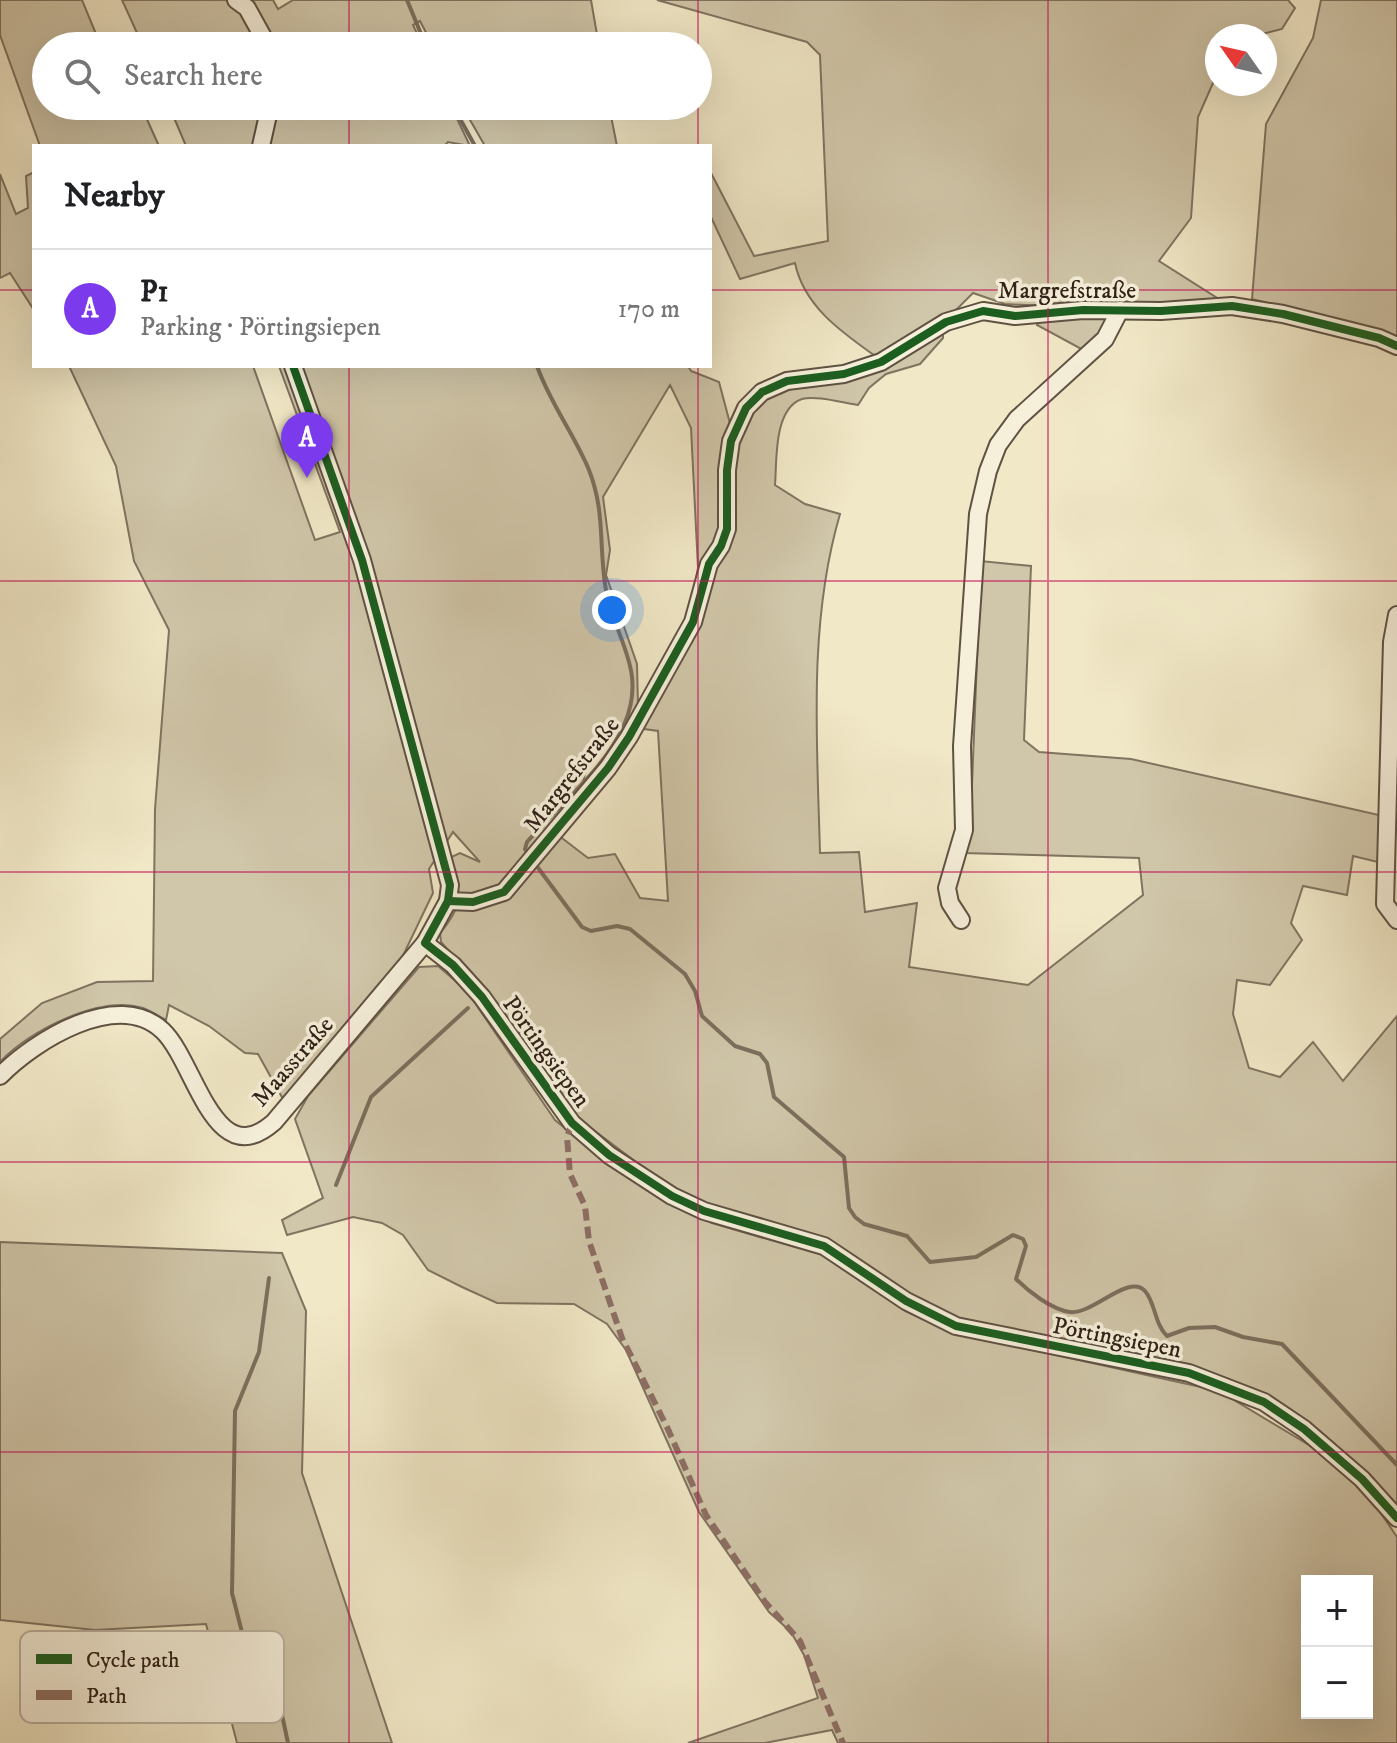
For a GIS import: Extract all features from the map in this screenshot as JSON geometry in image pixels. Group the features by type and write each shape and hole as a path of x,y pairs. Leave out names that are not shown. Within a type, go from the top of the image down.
{"street":[{"path":"236,0 247,8 260,32"},
{"path":"261,144 267,120"},
{"name":"Margrefstraße","path":"448,901 473,902 499,896 622,747 693,622 709,564 725,538 731,441 746,408 762,392 787,381 844,374 881,362 946,322 971,312 1015,316 1232,306 1324,324 1379,338 1397,346"},
{"name":"Margrefstraße","path":"961,920 950,903 947,888 964,830 962,746 978,514 988,471 998,445 1017,419 1105,339 1120,310"},
{"path":"294,368 362,560 450,885 448,901 425,943"},
{"path":"1397,615 1392,642 1385,904 1397,920"},
{"name":"Maasstraße","path":"0,1076 38,1042 91,1019 118,1016 141,1019 160,1028 173,1042 213,1116 225,1130 236,1136 253,1136 274,1122 425,943"},
{"name":"Pörtingsiepen","path":"425,943 453,965 482,997 572,1123 609,1155 672,1196 704,1211 824,1246 906,1301 956,1326 1189,1373 1264,1402 1304,1429 1362,1479 1397,1518"}],"shaded area":[{"path":"0,0 82,0 95,32 32,32 32,120 147,120 158,144 39,144 0,35"},
{"path":"122,0 273,0 278,9 293,0 591,0 597,32 426,32 420,21 413,25 416,32 137,32"},
{"path":"657,0 1288,0 1295,8 1282,29 1277,30 1277,24 1205,24 1207,96 1198,117 1191,218 1159,261 1225,303 1160,306 1114,303 1106,328 1085,351 1037,325 1043,306 1005,304 973,293 957,309 878,358 839,329 816,306 800,279 795,263 740,279 712,219 712,175 754,256 828,241 820,55 807,42"},
{"path":"1321,0 1397,0 1397,336 1252,299 1266,124 1313,38"},
{"path":"175,120 458,120 469,144 448,142 185,144"},
{"path":"470,120 612,120 617,144 484,144"},
{"path":"32,173 32,307 10,273 0,278 0,174 16,214 28,208 26,176"},
{"path":"943,332 943,338 920,364 886,374 869,388 858,405 815,398 802,399 793,405 781,425 776,463 775,485 805,504 840,514 830,555 819,639 817,725 820,853 859,852 865,912 917,903 909,967 1028,985 1143,895 1139,858 964,853 970,834 981,561 1031,566 1024,740 1039,752 1131,759 1379,815 1382,823 1382,863 1353,856 1347,895 1303,886 1291,923 1302,940 1270,985 1237,980 1233,1014 1249,1068 1280,1077 1313,1042 1343,1081 1397,1016 1397,1505 1368,1474 1267,1396 1225,1378 954,1318 916,1301 853,1255 828,1241 704,1203 660,1180 579,1119 496,1004 441,942 440,933 454,914 458,898 449,858 460,853 480,862 453,832 429,869 433,893 399,964 283,1099 258,1054 245,1053 209,1026 169,1005 166,1020 143,1008 125,1005 86,1011 46,1028 0,1062 0,1039 42,1003 97,982 153,981 155,809 169,630 134,561 116,466 70,368 254,368 315,540 340,532 280,368 689,368 719,382 731,427 765,395 792,382 850,378","holes":["670,385 691,428 698,568 688,624 638,706 637,664 606,575 610,550 603,497","615,725 658,731 668,901 640,898 615,854 588,858 558,835 580,793 588,763"]},
{"path":"438,966 466,990 555,1120 605,1161 667,1202 712,1223 836,1259 905,1311 951,1332 1219,1391 1319,1451 1372,1500 1397,1537 1397,1743 838,1743 832,1730 765,1743 688,1743 818,1698 804,1655 791,1632 769,1612 699,1512 626,1350 607,1324 574,1304 497,1303 428,1270 403,1235 382,1223 353,1217 287,1235 282,1220 323,1198 295,1119 308,1096 419,967"},
{"path":"0,1242 282,1253 306,1311 302,1473 392,1743 237,1743 232,1723 284,1723 284,1631 208,1631 206,1624 95,1630 0,1620"}],"waterway":[{"path":"407,0 420,32"},
{"path":"461,120 474,144"},
{"path":"528,854 525,849 527,842 605,757 624,725 633,686 631,669 605,584 600,513 594,485 538,368"},
{"path":"533,861 582,927 591,931 617,926 630,929 685,974 695,991 702,1016 735,1046 760,1054 767,1063 774,1097 844,1157 849,1208 864,1224 907,1236 930,1262 976,1257 1013,1235 1023,1239 1026,1246 1016,1279 1056,1308 1079,1311 1120,1291 1138,1287 1149,1296 1167,1336 1189,1328 1215,1327 1243,1337 1282,1344 1397,1465"},
{"path":"336,1185 371,1097 468,1008"},
{"path":"242,1631 232,1593 235,1411 259,1352 269,1278"},
{"path":"284,1723 288,1743"}],"marked path":[{"path":"572,1123 567,1137 570,1174 585,1206 589,1241 622,1338 667,1427 706,1515 765,1602 800,1641 843,1743"}],"cycle path":[{"path":"448,901 473,902 504,892 608,768 629,737 693,622 709,564 721,546 727,529 727,470 731,441 746,408 762,392 787,381 844,374 881,362 946,322 983,311 1015,316 1083,310 1161,311 1232,306 1283,314 1379,338 1397,346"},
{"path":"294,368 362,560 450,885 448,901 425,943 453,965 482,997 572,1123 609,1155 672,1196 704,1211 824,1246 906,1301 956,1326 1189,1373 1264,1402 1304,1429 1362,1479 1397,1518"}],"place":[{"name":"P1","path":"307,478"}]}
